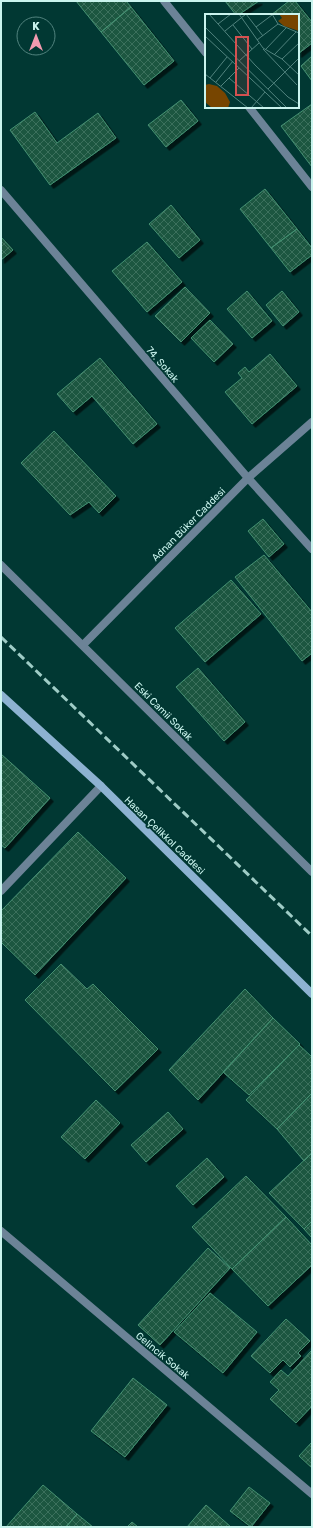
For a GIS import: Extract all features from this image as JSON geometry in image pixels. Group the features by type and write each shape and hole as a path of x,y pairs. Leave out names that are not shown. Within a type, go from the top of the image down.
{"main road":[{"name":"Hasan Çelikkol Caddesi","path":"1,695 101,786 312,994"}],"street":[{"path":"164,1 205,52"},
{"path":"250,108 312,187"},
{"name":"74. Sokak","path":"1,190 248,478 312,549"},
{"name":"Adnan Büker Caddesi","path":"83,645 248,478 312,422"},
{"name":"Eski Camii Sokak","path":"1,565 312,872"},
{"path":"1,891 101,786"},
{"name":"Gelincik Sokak","path":"1,1231 312,1494"}],"building":[{"path":"76,1 126,1 131,7 101,32"},
{"path":"225,1 259,1 240,14 235,14"},
{"path":"289,1 295,1 312,22 312,43 299,53 299,14 272,14"},
{"path":"131,7 174,61 144,85 101,32"},
{"path":"312,56 312,81 301,66"},
{"path":"181,100 198,121 166,147 148,125"},
{"path":"312,104 312,167 281,126"},
{"path":"35,112 57,143 98,113 116,138 50,185 10,130"},
{"path":"265,189 297,229 271,248 240,209"},
{"path":"171,205 200,240 179,258 149,224"},
{"path":"297,229 312,248 312,255 290,272 271,248"},
{"path":"1,237 13,250 1,260"},
{"path":"147,242 182,282 147,312 112,271"},
{"path":"185,287 210,313 181,342 155,316"},
{"path":"247,291 272,321 252,338 227,309"},
{"path":"282,291 299,312 283,326 266,305"},
{"path":"210,320 233,344 214,362 191,338"},
{"path":"270,354 297,386 252,424 225,392 242,378 238,373 245,367 249,372"},
{"path":"100,358 157,424 133,444 92,396 73,412 57,394"},
{"path":"54,431 116,496 99,513 89,502 70,515 21,463"},
{"path":"263,519 284,544 269,557 248,531"},
{"path":"264,555 312,612 312,653 302,661 235,577"},
{"path":"231,580 261,614 205,662 175,628"},
{"path":"198,668 245,722 224,741 176,687"},
{"path":"1,754 50,798 5,848 1,845"},
{"path":"78,832 126,878 35,975 1,942 1,911"},
{"path":"61,964 87,989 93,984 158,1049 115,1091 25,1000"},
{"path":"245,989 273,1018 198,1100 169,1070"},
{"path":"273,1018 300,1044 249,1095 223,1072"},
{"path":"299,1045 312,1057 312,1093 277,1129 246,1100"},
{"path":"312,1093 312,1153 304,1161 277,1129"},
{"path":"96,1100 120,1123 85,1159 61,1137"},
{"path":"168,1112 183,1129 146,1162 131,1145"},
{"path":"312,1153 312,1221 304,1229 269,1193"},
{"path":"207,1158 224,1177 193,1205 176,1186"},
{"path":"246,1176 286,1217 232,1269 192,1227"},
{"path":"286,1217 312,1245 312,1265 268,1306 232,1269"},
{"path":"312,1221 312,1238 304,1229"},
{"path":"208,1248 230,1268 160,1345 138,1325"},
{"path":"210,1293 257,1332 223,1373 174,1332"},
{"path":"286,1319 310,1341 298,1353 301,1356 290,1367 283,1360 270,1373 251,1356"},
{"path":"312,1350 312,1406 296,1423 270,1399 279,1390 270,1382 281,1370 288,1376"},
{"path":"133,1378 167,1405 125,1457 91,1431"},
{"path":"312,1442 312,1468 299,1456"},
{"path":"43,1485 77,1514 66,1527 6,1527"},
{"path":"249,1487 270,1503 251,1527 230,1511"},
{"path":"206,1505 231,1527 187,1527"},
{"path":"77,1514 93,1527 66,1527"},
{"path":"132,1522 138,1527 127,1527"}],"railway":[{"path":"1,637 312,936"}]}
